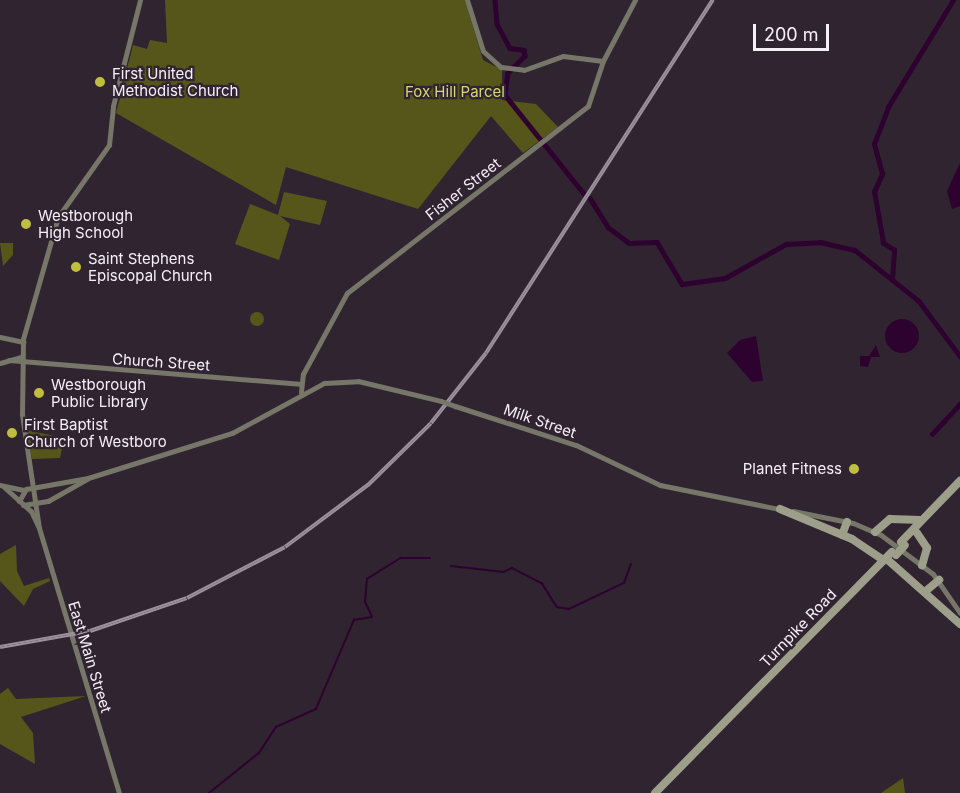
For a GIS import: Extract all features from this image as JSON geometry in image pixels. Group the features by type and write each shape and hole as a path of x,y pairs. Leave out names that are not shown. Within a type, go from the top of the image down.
{"highway":[{"name":"Turnpike Road","path":"661,793 960,482"},
{"name":"Turnpike Road","path":"903,543 917,533 960,489"},
{"path":"780,509 890,557 960,624"},
{"path":"875,532 887,520 903,521 925,518"},
{"path":"903,521 908,535"},
{"path":"842,535 847,522"},
{"path":"917,533 927,548 922,565"},
{"name":"Turnpike Road","path":"655,793 890,557"},
{"path":"927,591 939,580"}],"main road":[{"name":"East Main Street","path":"119,793 29,501 32,486 21,359 23,342 58,217 109,145 114,100 140,0"},
{"path":"466,0 483,51 504,68 520,70 562,56 603,61"},
{"name":"Fisher Street","path":"299,384 347,293 588,106 603,61 635,0"},
{"path":"0,337 23,342"},
{"name":"Church Street","path":"0,363 21,359 299,384"},
{"name":"Milk Street","path":"24,490 32,486 88,478 232,433 301,392 352,381 441,401 570,443 660,484 847,522 875,532 939,580 960,613"},
{"path":"299,384 301,392"},
{"name":"Milk Street","path":"29,501 42,502 88,478"},
{"path":"2,486 24,490"},
{"path":"2,486 29,501"},
{"path":"24,490 34,512 42,502"},
{"path":"24,490 29,501"}],"green space":[{"name":"Fox Hill Parcel","path":"165,0 465,0 483,60 502,70 502,100 536,104 558,127 523,153 491,116 418,209 286,167 276,205 116,113 133,45 147,49 150,40 167,43"},
{"path":"284,192 327,201 320,225 280,216 290,224 279,260 235,244 250,204 278,215"},
{"path":"0,243 13,243 13,255 3,266"},
{"path":"254,312 260,312 264,319 260,326 254,326 250,322 250,316"},
{"path":"27,430 64,438 60,458 32,459"},
{"path":"16,545 17,571 24,586 49,578 50,581 33,589 24,606 0,581 0,554"},
{"path":"8,688 16,699 86,696 21,717 33,733 35,764 0,744 0,694"},
{"path":"903,778 905,793 881,793"}],"shaded area":[{"path":"960,163 960,206 952,209 947,191"},
{"path":"902,319 914,324 919,336 914,348 902,353 890,348 885,336 890,324"},
{"path":"756,336 763,381 752,382 727,353 740,340"},
{"path":"876,345 880,357 871,357 868,367 860,366 860,356 869,356"}],"waterway":[{"path":"495,0 497,24 510,48 524,50 525,56 508,73 505,95 585,195"},
{"path":"892,280 894,250 883,243 874,192 882,174 874,144 888,107 953,0"},
{"path":"590,198 608,227 629,243 657,242 682,284 725,278 786,244 820,242 855,250 919,301 960,356"},
{"path":"932,434 960,404"},
{"path":"209,793 259,753 276,727 316,709 354,620 372,617 365,602 367,579 401,558 430,558"},
{"path":"451,566 504,572 512,568 542,583 557,607 569,609 624,583 631,564"}],"railway":[{"path":"0,647 90,631 187,598 285,547 368,485 431,423 486,353 713,0"}],"place":[{"name":"First United Methodist Church","path":"100,82"},
{"name":"Westborough High School","path":"26,224"},
{"name":"Saint Stephens Episcopal Church","path":"76,267"},
{"name":"Westborough Public Library","path":"39,393"},
{"name":"First Baptist Church of Westboro","path":"12,433"},
{"name":"Planet Fitness","path":"854,469"}]}
